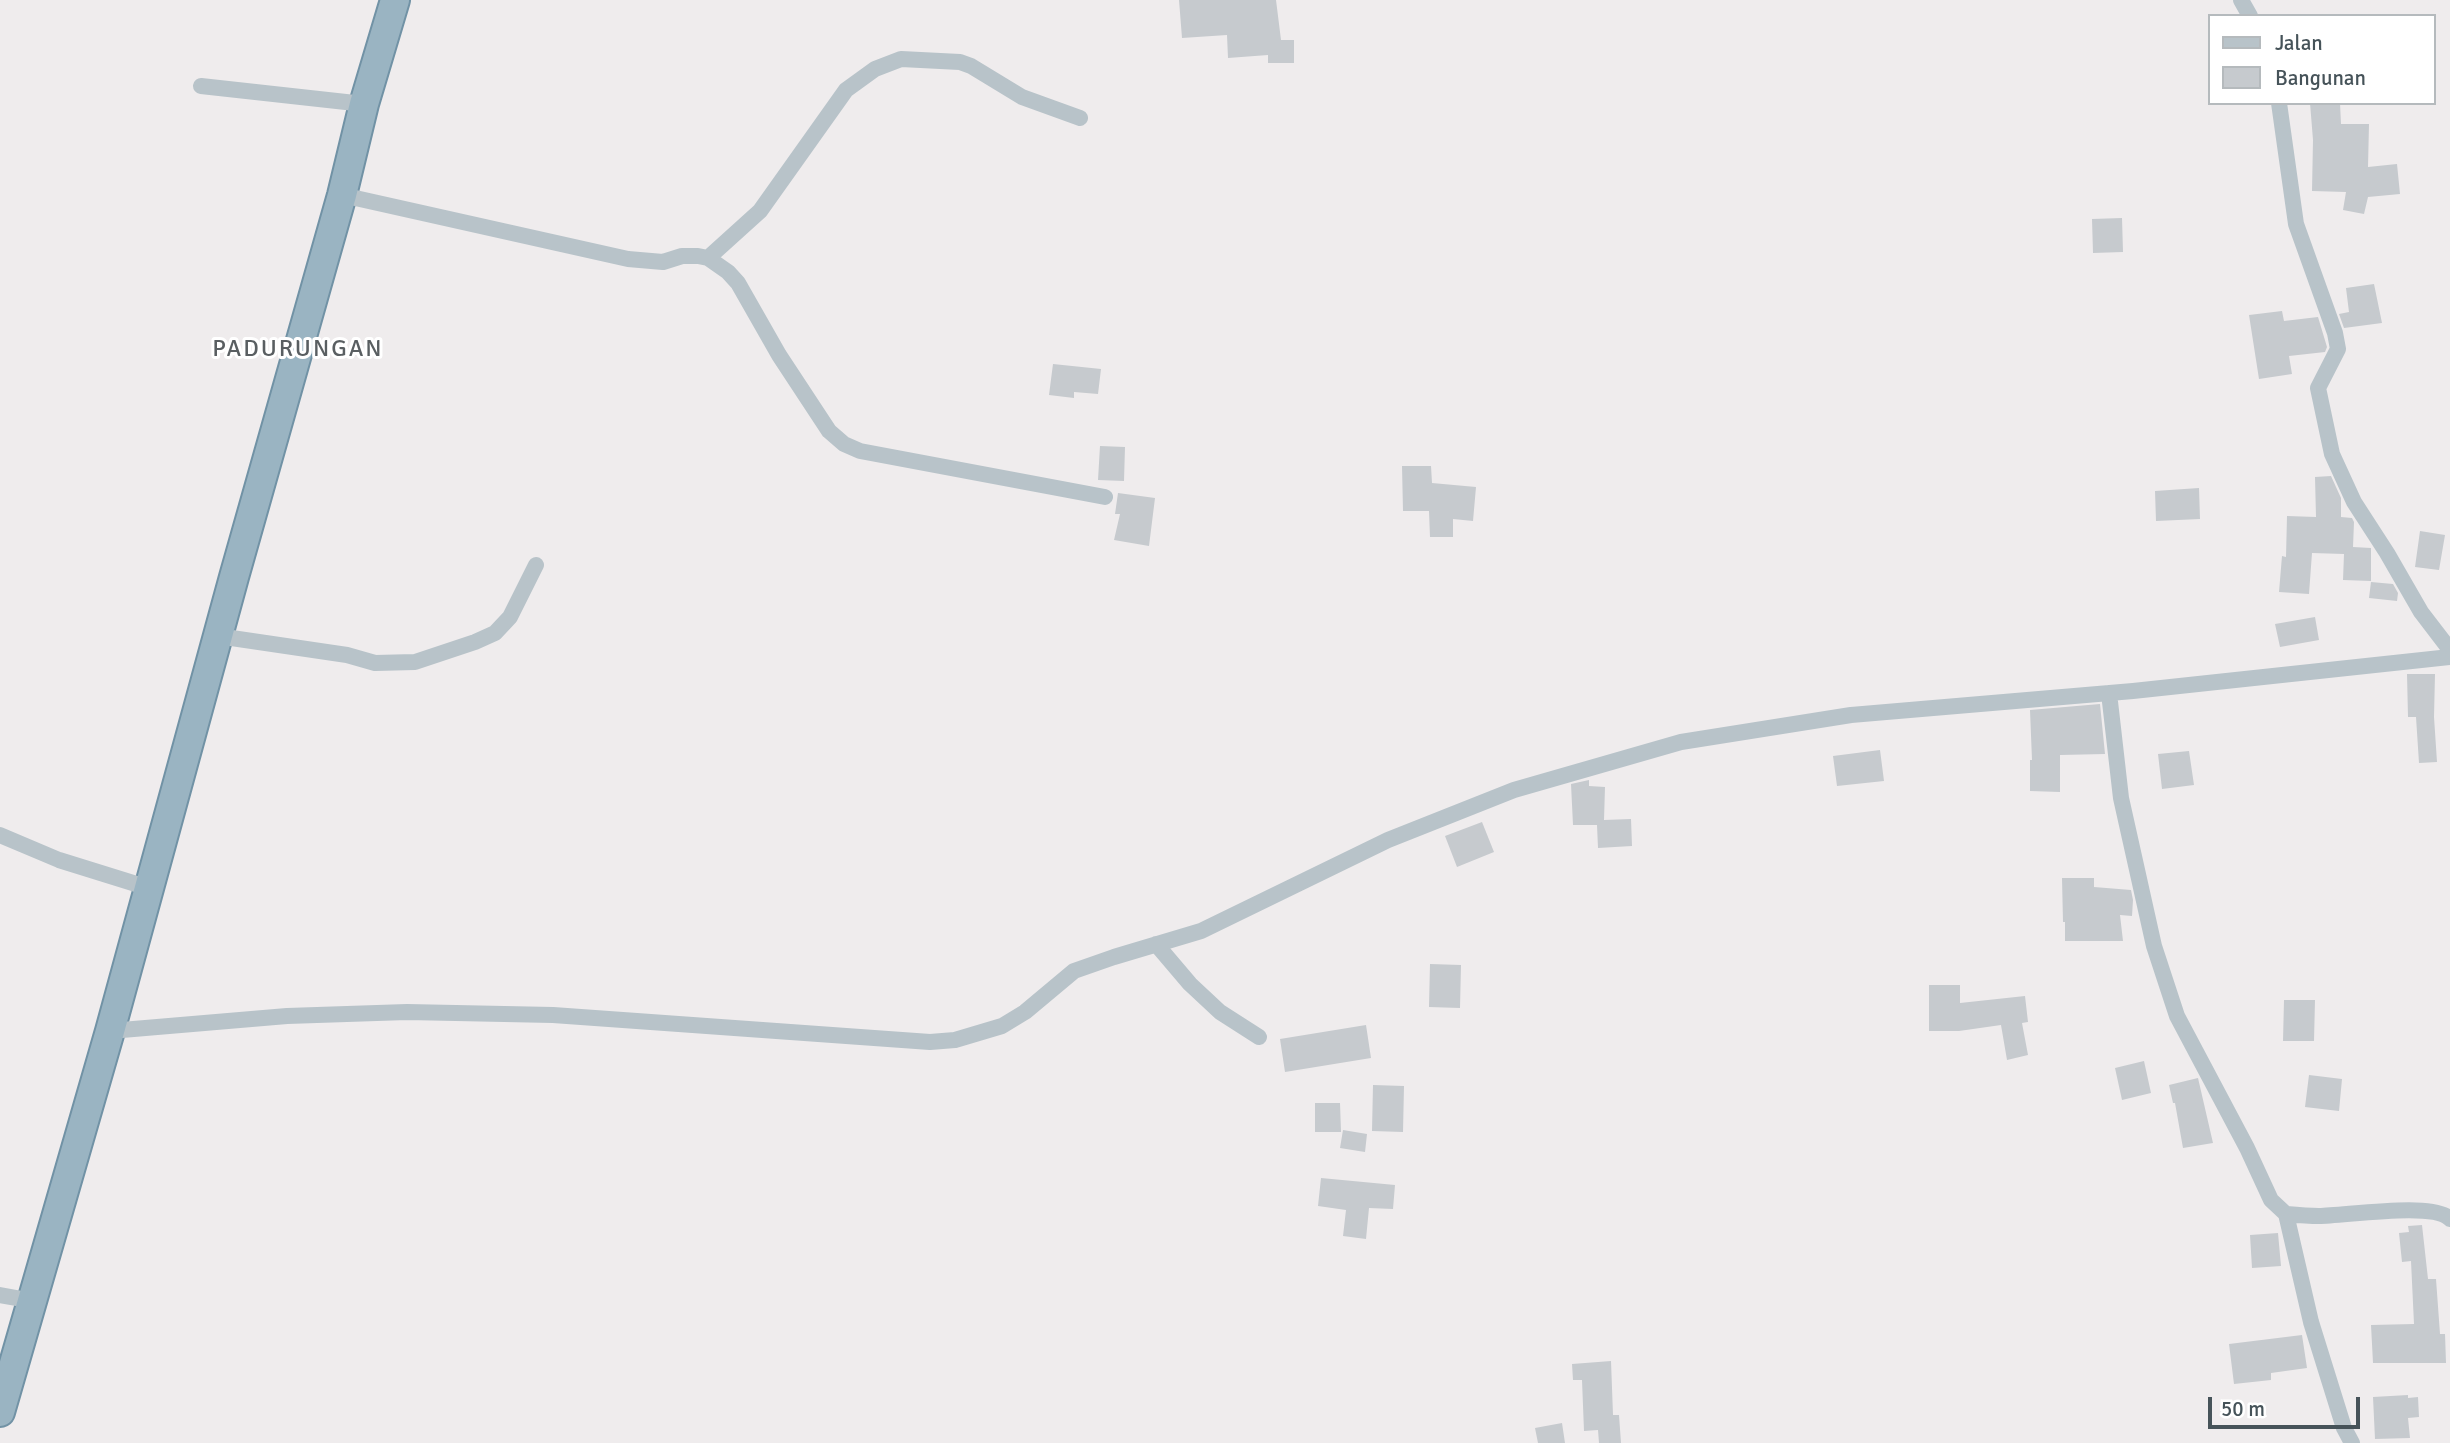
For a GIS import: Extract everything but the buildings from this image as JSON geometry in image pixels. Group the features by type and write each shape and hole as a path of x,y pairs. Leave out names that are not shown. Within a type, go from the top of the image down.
{"highway":[{"path":"0,1412 110,1031 342,195 364,104 396,0"}],"street":[{"path":"708,258 760,211 846,90 889,63 915,58 960,62 1022,97 1080,118"},
{"path":"201,86 364,104"},
{"path":"2279,105 2296,225 2335,333 2337,349 2318,388 2332,454 2354,502 2421,612 2450,650"},
{"path":"342,195 628,259 663,262 682,256 708,258 738,283 779,355 829,431 844,444 860,451 1105,497"},
{"path":"218,636 347,654 375,663 415,662 495,633 510,617 536,565"},
{"path":"110,1031 287,1016 407,1012 553,1015 930,1042 955,1040 1002,1026 1024,1012 1074,971 1223,922 1388,840 1514,790 1681,742 1851,715 2109,693 2450,657"},
{"path":"2109,693 2121,798 2154,946 2177,1016 2247,1148 2271,1200 2286,1214 2311,1322 2351,1443"},
{"path":"0,835 59,860 149,888"},
{"path":"1156,944 1190,984 1220,1012 1259,1037"},
{"path":"2286,1214 2318,1216 2416,1209 2446,1215 2450,1219"},
{"path":"0,1295 33,1301"}],"district":[{"name":"PADURUNGAN","path":"298,350"}]}
